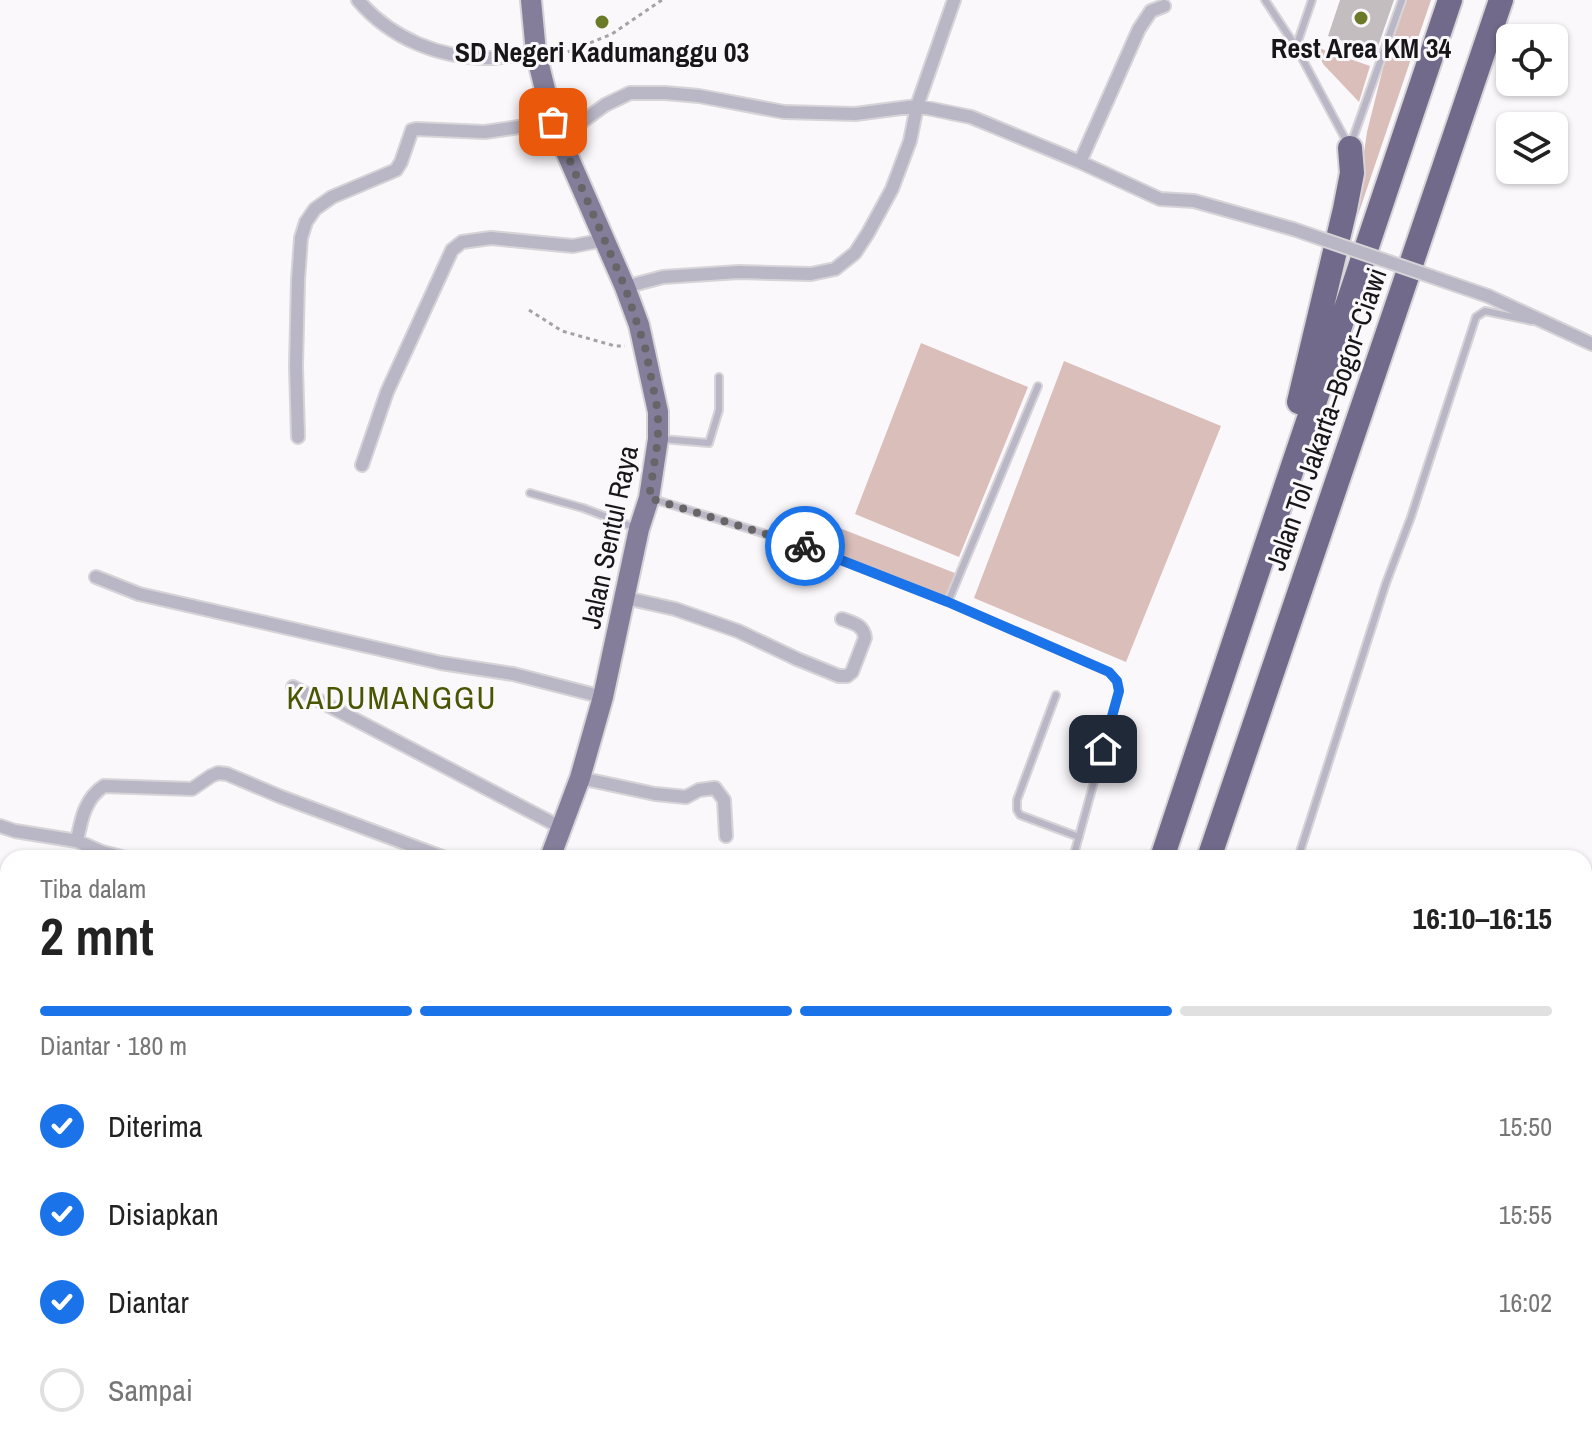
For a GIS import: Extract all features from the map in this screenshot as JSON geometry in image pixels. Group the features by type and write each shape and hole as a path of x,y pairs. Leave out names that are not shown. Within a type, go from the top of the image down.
{"highway":[{"name":"Jalan Tol Jakarta–Bogor–Ciawi","path":"1165,850 1450,0"},
{"name":"Jalan Tol Jakarta–Bogor–Ciawi","path":"1212,850 1501,0"},
{"path":"1265,549 1345,209 1352,173 1350,148"}],"main road":[{"name":"Jalan Sentul Raya","path":"531,0 537,59 555,129 625,287 645,347 658,412 658,439 649,498 639,529 603,697 580,778 553,850"}],"street":[{"path":"358,0 388,29 444,53 537,59"},
{"path":"625,287 663,277 739,272 811,274 835,269 855,253 892,189 954,0"},
{"path":"1080,162 1139,29 1151,11 1164,6"},
{"path":"298,437 296,327 301,238 306,222 315,209 332,197 396,170 412,130 485,132 555,129 579,124 605,105 630,93 699,96 784,112 855,114 917,106 971,117 1160,199 1194,201 1293,229 1488,296 1592,344"},
{"path":"362,465 387,392 452,250 462,242 491,238 573,246 604,240"},
{"path":"96,577 139,594 441,663 513,674 603,697"},
{"path":"626,598 688,613 738,631 839,676 847,676 852,672 865,632 842,619"},
{"path":"293,687 562,828"},
{"path":"77,841 87,806 104,786 192,789 218,773 424,850"},
{"path":"580,778 670,796 686,797 699,790 715,788 724,800 726,836"},
{"path":"0,826 77,841 97,850"}],"lane":[{"path":"1265,0 1296,47 1350,148"},
{"path":"1296,47 1312,0"},
{"path":"1350,148 1402,0"},
{"path":"1301,850 1476,317 1485,311 1546,324"},
{"path":"658,439 709,443 719,410 719,377"},
{"path":"948,602 1038,386"},
{"path":"530,493 639,529"},
{"path":"649,498 811,548 948,602 1109,672 1117,681 1119,691 1075,850"},
{"path":"811,548 824,522"},
{"path":"1056,695 1017,800 1017,810 1020,815 1079,837"}],"path":[{"path":"537,59 612,34 662,0"},
{"path":"529,310 562,331 615,346 645,347"}],"shaded area":[{"path":"1407,0 1431,0 1358,215 1350,212 1361,173 1367,132 1383,68"},
{"path":"1316,47 1370,66 1359,102 1323,64"},
{"path":"921,343 1028,387 959,557 855,514"},
{"path":"1064,361 1221,426 1126,662 974,598"},
{"path":"824,522 960,575 948,602 811,548"}],"building":[{"name":"Rest Area KM 34","path":"1340,0 1394,0 1376,52 1328,36"}],"way so far":[{"path":"553,122 625,287 645,347 658,412 658,439 649,498 805,546"}],"place":[{"name":"Rest Area KM 34","path":"1361,18"},
{"name":"SD Negeri Kadumanggu 03","path":"602,22"}],"district":[{"name":"KADUMANGGU","path":"392,698"}],"route":[{"path":"805,546 948,602 1109,672 1117,681 1119,691 1103,749"}]}
